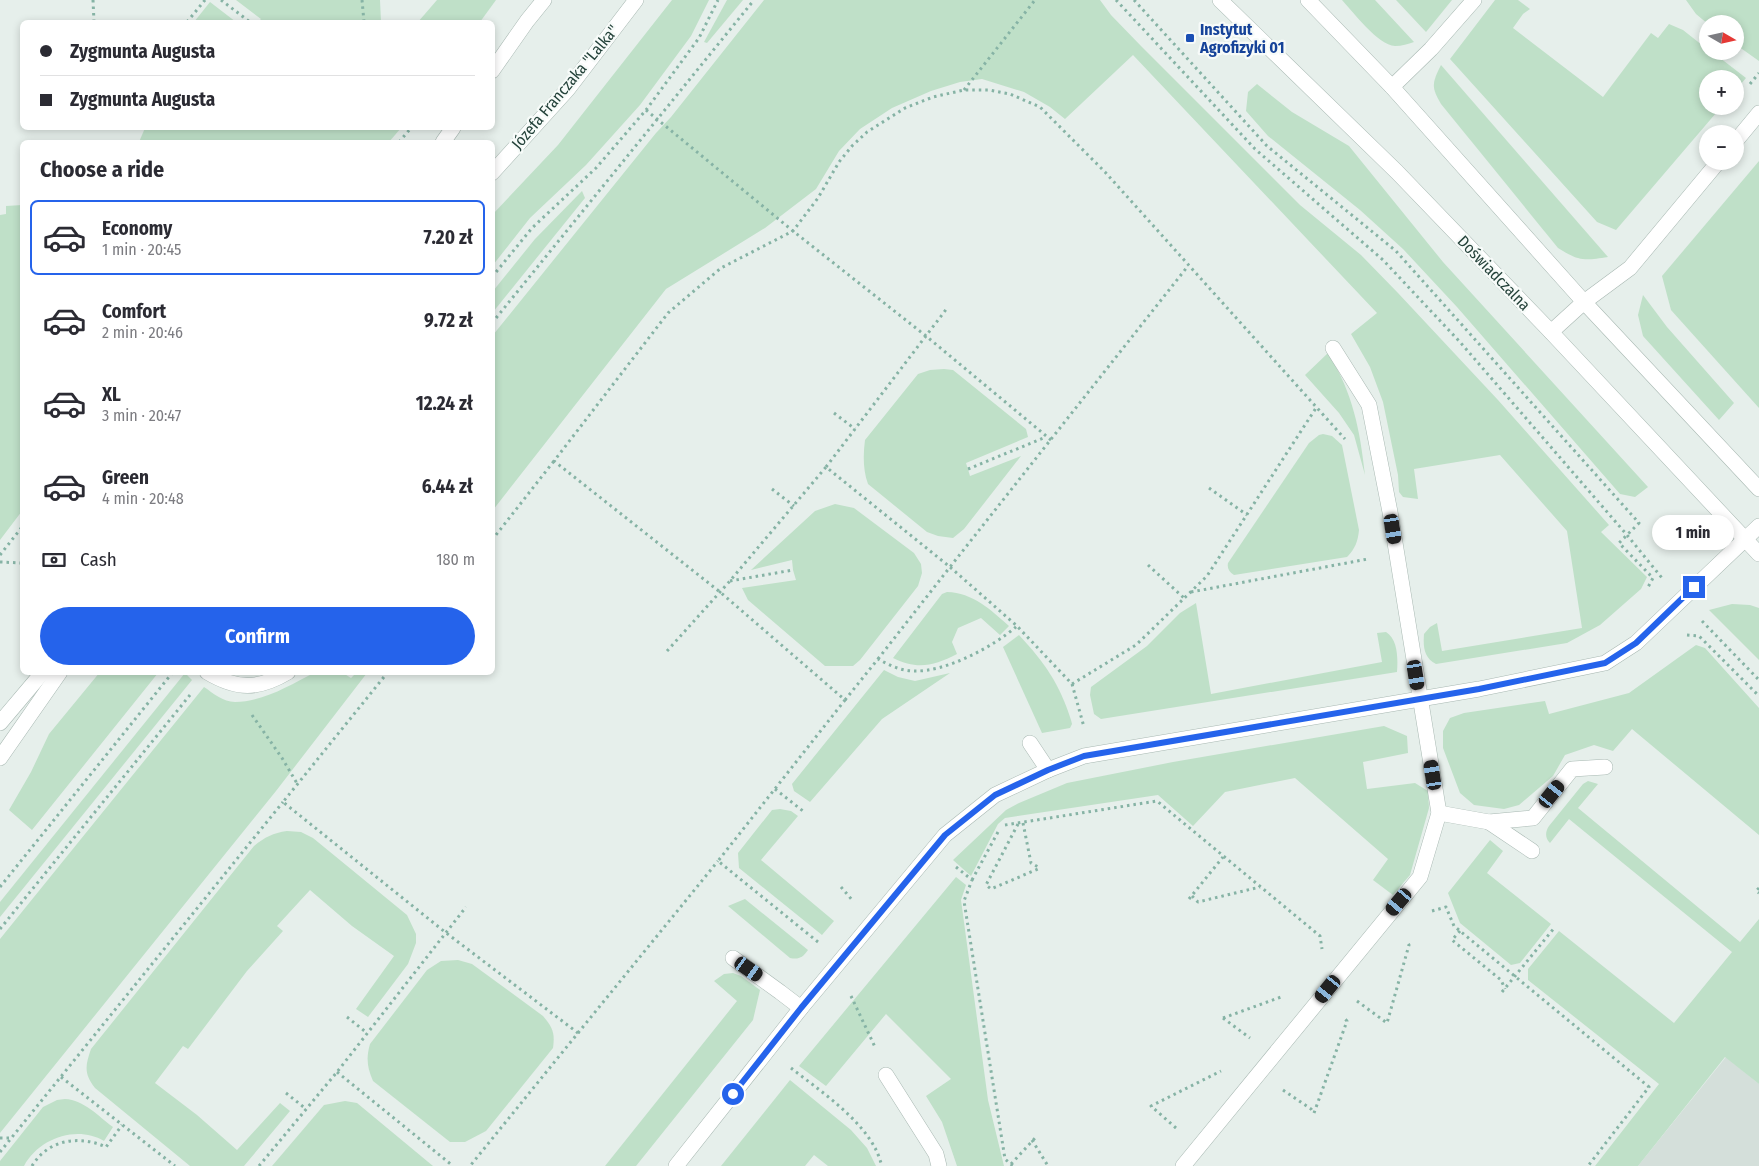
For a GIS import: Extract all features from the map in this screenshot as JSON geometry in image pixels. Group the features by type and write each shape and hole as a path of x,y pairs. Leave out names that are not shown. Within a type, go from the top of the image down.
{"street":[{"path":"495,66 526,21 544,0"},
{"name":"Józefa Franczaka \"Lalka\"","path":"495,170 568,90 636,0"},
{"name":"Doświadczalna","path":"1220,0 1397,172 1551,332 1759,554"},
{"path":"1308,0 1392,88 1584,302 1759,488"},
{"path":"1392,88 1431,49 1474,0"},
{"path":"1744,131 1759,113"},
{"path":"445,140 452,130"},
{"path":"1551,332 1584,302 1630,268 1712,170"},
{"path":"1183,1166 1420,877 1439,812 1390,512 1369,405 1333,348"},
{"path":"676,1166 801,1008 911,874 945,835 995,795 1048,770 1084,756 1420,700 1605,663 1636,643 1759,526"},
{"path":"0,723 40,675"},
{"path":"0,758 58,675"},
{"path":"211,675 239,686 255,686 272,681 283,675"},
{"path":"1030,743 1048,770"},
{"path":"1439,812 1489,822 1533,818 1572,769 1605,767"},
{"path":"1489,822 1532,851"},
{"path":"733,958 801,1008"},
{"path":"886,1075 936,1154 939,1166"}],"path":[{"path":"92,0 94,20"},
{"path":"189,20 205,0"},
{"path":"221,0 247,20"},
{"path":"362,0 364,20"},
{"path":"495,273 532,228 596,168 646,110 699,38 718,0"},
{"path":"495,319 754,0"},
{"path":"964,90 1034,0"},
{"path":"1116,0 1255,148 1383,260 1460,342 1663,579"},
{"path":"1134,0 1267,146 1396,251 1639,523 1619,543 1653,578 1646,592 1649,596"},
{"path":"495,536 668,313 721,268 793,231 818,198 839,162 852,146 868,132 905,108 932,98 964,90 989,90 1010,94 1040,106 1105,172 1349,444"},
{"path":"646,110 793,231 926,336 1051,440"},
{"path":"401,140 409,130"},
{"path":"470,1166 718,861 1188,266"},
{"path":"667,652 826,467 948,307"},
{"path":"826,467 950,567 1017,626 1072,684 1136,645 1207,576 1316,408"},
{"path":"834,413 855,429"},
{"path":"968,469 1046,437"},
{"path":"554,461 720,592 845,700"},
{"path":"1209,488 1247,515"},
{"path":"772,489 794,506"},
{"path":"0,554 20,529"},
{"path":"1191,592 1368,560 1366,550"},
{"path":"0,562 20,563"},
{"path":"1148,565 1184,598"},
{"path":"729,582 793,570"},
{"path":"1700,619 1759,680"},
{"path":"878,659 895,668 912,672 934,670 956,662 1003,638 1017,626"},
{"path":"1699,636 1759,696"},
{"path":"0,887 171,675"},
{"path":"0,929 205,675"},
{"path":"0,1152 386,675"},
{"path":"223,681 240,698 282,758 298,785"},
{"path":"775,789 803,811"},
{"path":"1036,1137 1012,1165 1005,1159 964,901 972,880 1002,826 1157,801 1320,936 1322,950"},
{"path":"283,802 445,932 578,1033"},
{"path":"1018,824 986,885 991,889 1039,869 1031,862 1023,823"},
{"path":"1223,857 1191,898 1198,902 1260,887"},
{"path":"718,861 821,944 827,938 846,954"},
{"path":"955,866 972,880"},
{"path":"1759,888 1756,891 1759,893"},
{"path":"259,1166 337,1072 466,907"},
{"path":"1424,914 1446,907 1454,926 1649,1087 1588,1166"},
{"path":"1460,931 1452,940 1501,980 1504,990 1555,928"},
{"path":"1350,1004 1354,999 1387,1023 1409,945"},
{"path":"851,996 869,1033"},
{"path":"1254,1041 1222,1018 1281,997"},
{"path":"347,1017 367,1033"},
{"path":"1288,1082 1282,1089 1314,1113 1347,1021"},
{"path":"791,1068 848,1115 862,1130 876,1148 882,1166"},
{"path":"337,1072 453,1166"},
{"path":"1180,1132 1151,1106 1216,1073"},
{"path":"61,1077 175,1166"},
{"path":"286,1093 306,1110"},
{"path":"32,1166 41,1154 50,1148 68,1141 88,1141 106,1147 122,1125"},
{"path":"0,1138 11,1138"},
{"path":"1032,1140 1048,1166"}],"shaded area":[{"path":"1726,1057 1759,1084 1759,1166 1638,1166"}],"green space":[{"path":"236,0 380,0 381,20 261,19"},
{"path":"437,0 496,0 481,20 420,20"},
{"path":"672,0 709,0 691,36 640,105 586,165 530,218 495,262 495,212 558,145"},
{"path":"727,0 743,0 707,43 704,42"},
{"path":"764,0 1100,0 1111,15 1141,46 1300,205 1361,255 1398,293 1498,400 1609,525 1601,532 1647,577 1641,589 1600,625 1567,643 1436,664 1429,659 1424,648 1424,634 1437,623 1442,651 1582,628 1567,531 1500,455 1414,469 1418,499 1403,497 1399,492 1398,475 1383,402 1370,367 1351,334 1377,313 1133,55 1065,119 1050,107 1024,92 982,79 960,82 931,91 892,108 860,129 839,151 816,189 765,228 666,289 495,507 495,333"},
{"path":"1342,0 1375,0 1414,42 1395,46 1381,40 1367,28"},
{"path":"1396,0 1452,0 1426,32"},
{"path":"1495,0 1518,0 1530,9 1523,14 1513,28 1603,97 1651,33 1658,38 1669,24 1683,30 1699,43 1699,60 1723,60 1736,70 1699,70 1699,115 1714,115 1706,125 1699,125 1699,133 1616,230 1597,222 1450,59"},
{"path":"1686,0 1759,0 1759,61 1744,50 1744,15 1699,16"},
{"path":"210,2 233,20 196,20"},
{"path":"1441,65 1608,257 1593,259 1576,258 1558,248 1441,104 1434,89 1434,81"},
{"path":"1257,84 1292,112 1349,146 1443,262 1648,487 1635,497 1620,494 1457,307 1403,249 1360,210 1268,136 1246,111 1248,92"},
{"path":"144,130 399,130 391,140 140,140"},
{"path":"1759,161 1759,408 1671,310 1662,276"},
{"path":"582,191 585,198 495,310 495,289 535,239"},
{"path":"20,205 20,514 0,540 0,215 6,214 6,206"},
{"path":"1643,295 1667,327 1734,403 1719,420 1643,336 1638,315"},
{"path":"1328,353 1344,383 1354,412 1361,443 1365,475 1354,435 1339,413 1305,375"},
{"path":"930,370 953,370 1026,429 1028,437 966,463 970,476 1021,456 964,529 953,538 927,532 868,484 864,462 865,440 918,374"},
{"path":"1323,434 1332,436 1342,445 1359,530 1357,541 1352,551 1347,557 1234,575 1229,570 1228,563 1309,443"},
{"path":"835,504 854,508 914,553 921,564 922,573 918,586 860,660 853,666 825,666 748,600 742,588 796,580 792,560 751,570 815,511"},
{"path":"947,592 965,595 981,603 1009,626 1000,635 981,618 958,628 952,642 957,654 933,664 910,664 893,658 942,594"},
{"path":"1196,603 1211,694 1382,662 1377,633 1386,632 1393,639 1397,655 1397,672 1101,719 1094,714 1090,695 1091,687 1147,646 1180,613"},
{"path":"1732,604 1750,605 1759,608 1759,660 1709,610"},
{"path":"1019,635 1044,664 1056,684 1071,720 1070,728 1042,733 1003,647"},
{"path":"1696,645 1705,648 1759,708 1759,835 1632,729 1613,751 1594,745 1565,755 1553,776 1519,805 1504,809 1474,805 1460,793 1443,748 1443,731 1450,718 1464,713 1545,701 1549,714 1629,693"},
{"path":"884,670 898,677 915,681 950,673 882,719 810,802 794,791 792,784"},
{"path":"98,675 156,675 32,830 9,810 31,772 49,734"},
{"path":"183,675 187,675 192,680 0,917 0,902"},
{"path":"310,675 346,675 351,678 354,675 365,675 276,791 0,1133 0,939 204,687 226,701 235,702 256,699 276,692"},
{"path":"1384,726 1407,736 1408,753 1363,762 1367,789 1415,783 1428,791 1429,808 1410,875 1393,895 1373,880 1388,859 1295,778 1225,792 1193,826 1158,795 1005,818 998,824 971,876 953,860 1006,810 1067,783 1173,762"},
{"path":"1588,781 1598,784 1578,808 1740,942 1759,919 1759,1084 1725,1057 1638,1166 1595,1166 1659,1084 1528,980 1528,969 1559,931 1674,1023 1732,952 1569,819 1550,843 1548,841 1546,835 1549,826 1583,784"},
{"path":"772,810 791,811 798,816 761,860 834,921 822,935 739,868 738,853"},
{"path":"287,831 301,832 313,838 407,915 416,934 416,943 408,964 368,1017 356,1009 394,956 352,926 310,890 277,926 283,931 247,971 188,1049 183,1046 155,1083 197,1115 237,1150 280,1103 290,1111 244,1166 190,1166 95,1088 87,1074 89,1055 91,1049 254,846 269,836"},
{"path":"1490,840 1503,851 1487,873 1551,924 1520,963 1511,965 1460,923 1448,893"},
{"path":"956,877 966,885 961,900 988,1100 1004,1166 957,1166 942,1122 926,1096 951,1079 886,1014 826,1086 799,1066"},
{"path":"745,899 808,950 798,958 790,958 728,906"},
{"path":"458,960 472,964 543,1016 552,1031 554,1043 553,1048 486,1131 465,1142 450,1142 373,1081 368,1067 368,1054 370,1044 427,970 441,961"},
{"path":"733,973 741,976 760,990 753,1020 636,1166 605,1166 737,1001 714,981 724,974"},
{"path":"790,1080 851,1130 867,1148 876,1166 828,1166 814,1155 805,1166 721,1166"},
{"path":"65,1099 85,1105 113,1127 104,1141 93,1136 71,1134 60,1137 39,1148 24,1166 0,1166 0,1161 43,1107 57,1100"},
{"path":"345,1101 357,1103 433,1166 272,1166 324,1105"}],"place":[{"name":"Instytut Agrofizyki 01","path":"1190,38"}],"route":[{"path":"733,1094 801,1008 945,835 995,795 1048,770 1084,756 1479,689 1605,663 1636,643 1694,587"}]}
